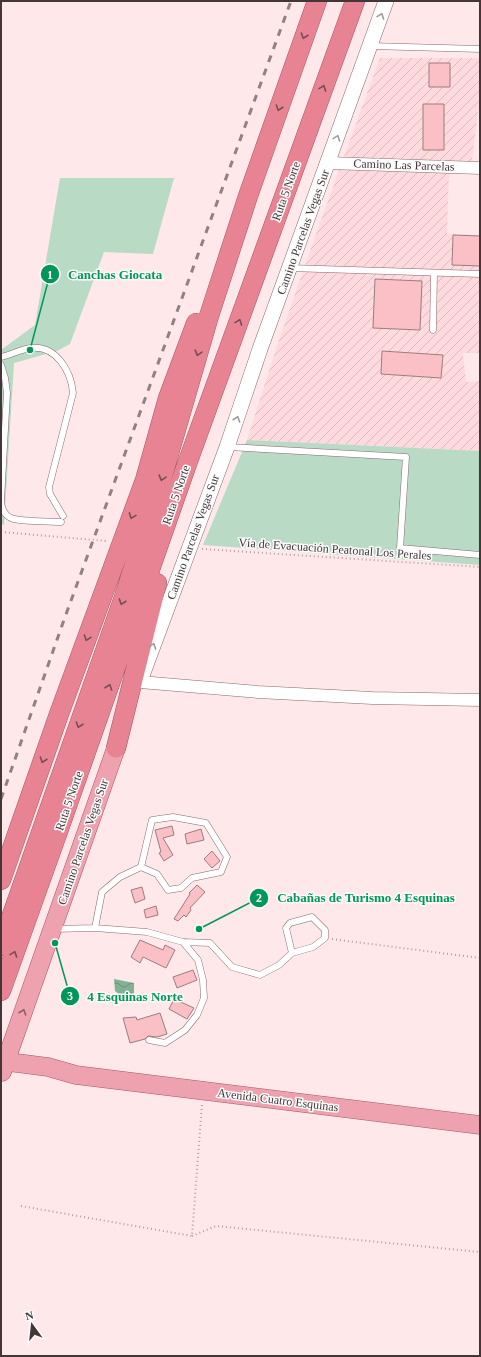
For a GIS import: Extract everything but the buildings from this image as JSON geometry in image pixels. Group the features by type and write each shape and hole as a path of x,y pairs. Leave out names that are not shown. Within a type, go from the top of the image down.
{"highway":[{"name":"Ruta 5 Norte","path":"1,946 138,553 159,488 209,316 248,196 317,1"},
{"name":"Ruta 5 Norte","path":"1,991 187,464 355,1"},
{"path":"1,880 59,714 144,480 175,377 248,196"},
{"path":"116,748 187,464"}],"main road":[{"name":"Camino Parcelas Vegas Sur","path":"2,1071 116,748"},
{"path":"17,1031 17,1038 21,1051 29,1060 39,1066"},
{"name":"Avenida Cuatro Esquinas","path":"2,1071 39,1066 76,1075 480,1125"},
{"name":"Avenida Cuatro Esquinas","path":"2,1071 11,1077 22,1074 58,1076 76,1075"}],"street":[{"name":"Camino Parcelas Vegas Sur","path":"116,748 227,447 289,268 386,1"},
{"name":"Camino Las Parcelas","path":"328,163 480,168"},
{"path":"140,682 258,692 386,698 480,700"}],"lane":[{"path":"370,46 480,49"},
{"path":"289,268 480,274"},
{"path":"433,330 434,273"},
{"path":"1,357 29,348 40,348 51,353 60,360 70,378 73,393 49,487 50,494 62,519 12,519 5,514 3,510 1,500 7,393 1,365"},
{"path":"227,447 406,458 400,548 480,555"},
{"path":"95,928 102,892 120,877 141,867 157,874 168,890 181,888 192,878 221,872 228,857 206,823 173,816 152,820 141,867"},
{"path":"53,929 95,928 147,932 183,942 210,943 232,967 260,975 279,964 292,953 313,947 325,938 325,930 312,917 290,923 286,928 292,953"},
{"path":"149,1040 165,1043 185,1030 197,1014 204,998 203,980 198,960 183,942"}],"path":[{"path":"1,532 122,543"},
{"name":"Vía de Evacuación Peatonal Los Perales","path":"189,549 480,567"},
{"path":"325,938 480,958"},
{"path":"192,1236 203,1091"},
{"path":"21,1206 192,1236 216,1226 480,1252"}],"shaded area":[{"path":"380,58 480,58 480,99 470,174 449,174 447,234 480,235 480,353 463,353 466,382 480,381 480,451 247,440 278,343"},
{"path":"60,178 174,178 153,254 104,252 70,344 57,351 14,363 4,525 1,524 1,350 35,325"},
{"path":"247,440 480,451 480,565 203,545"}],"water":[{"path":"114,979 134,983 134,993 124,998 115,991"}],"railway":[{"path":"1,799 65,617 291,1"}],"place":[{"name":"Canchas Giocata","path":"30,350"},
{"name":"Cabañas de Turismo 4 Esquinas","path":"199,929"},
{"name":"4 Esquinas Norte","path":"55,943"}]}
